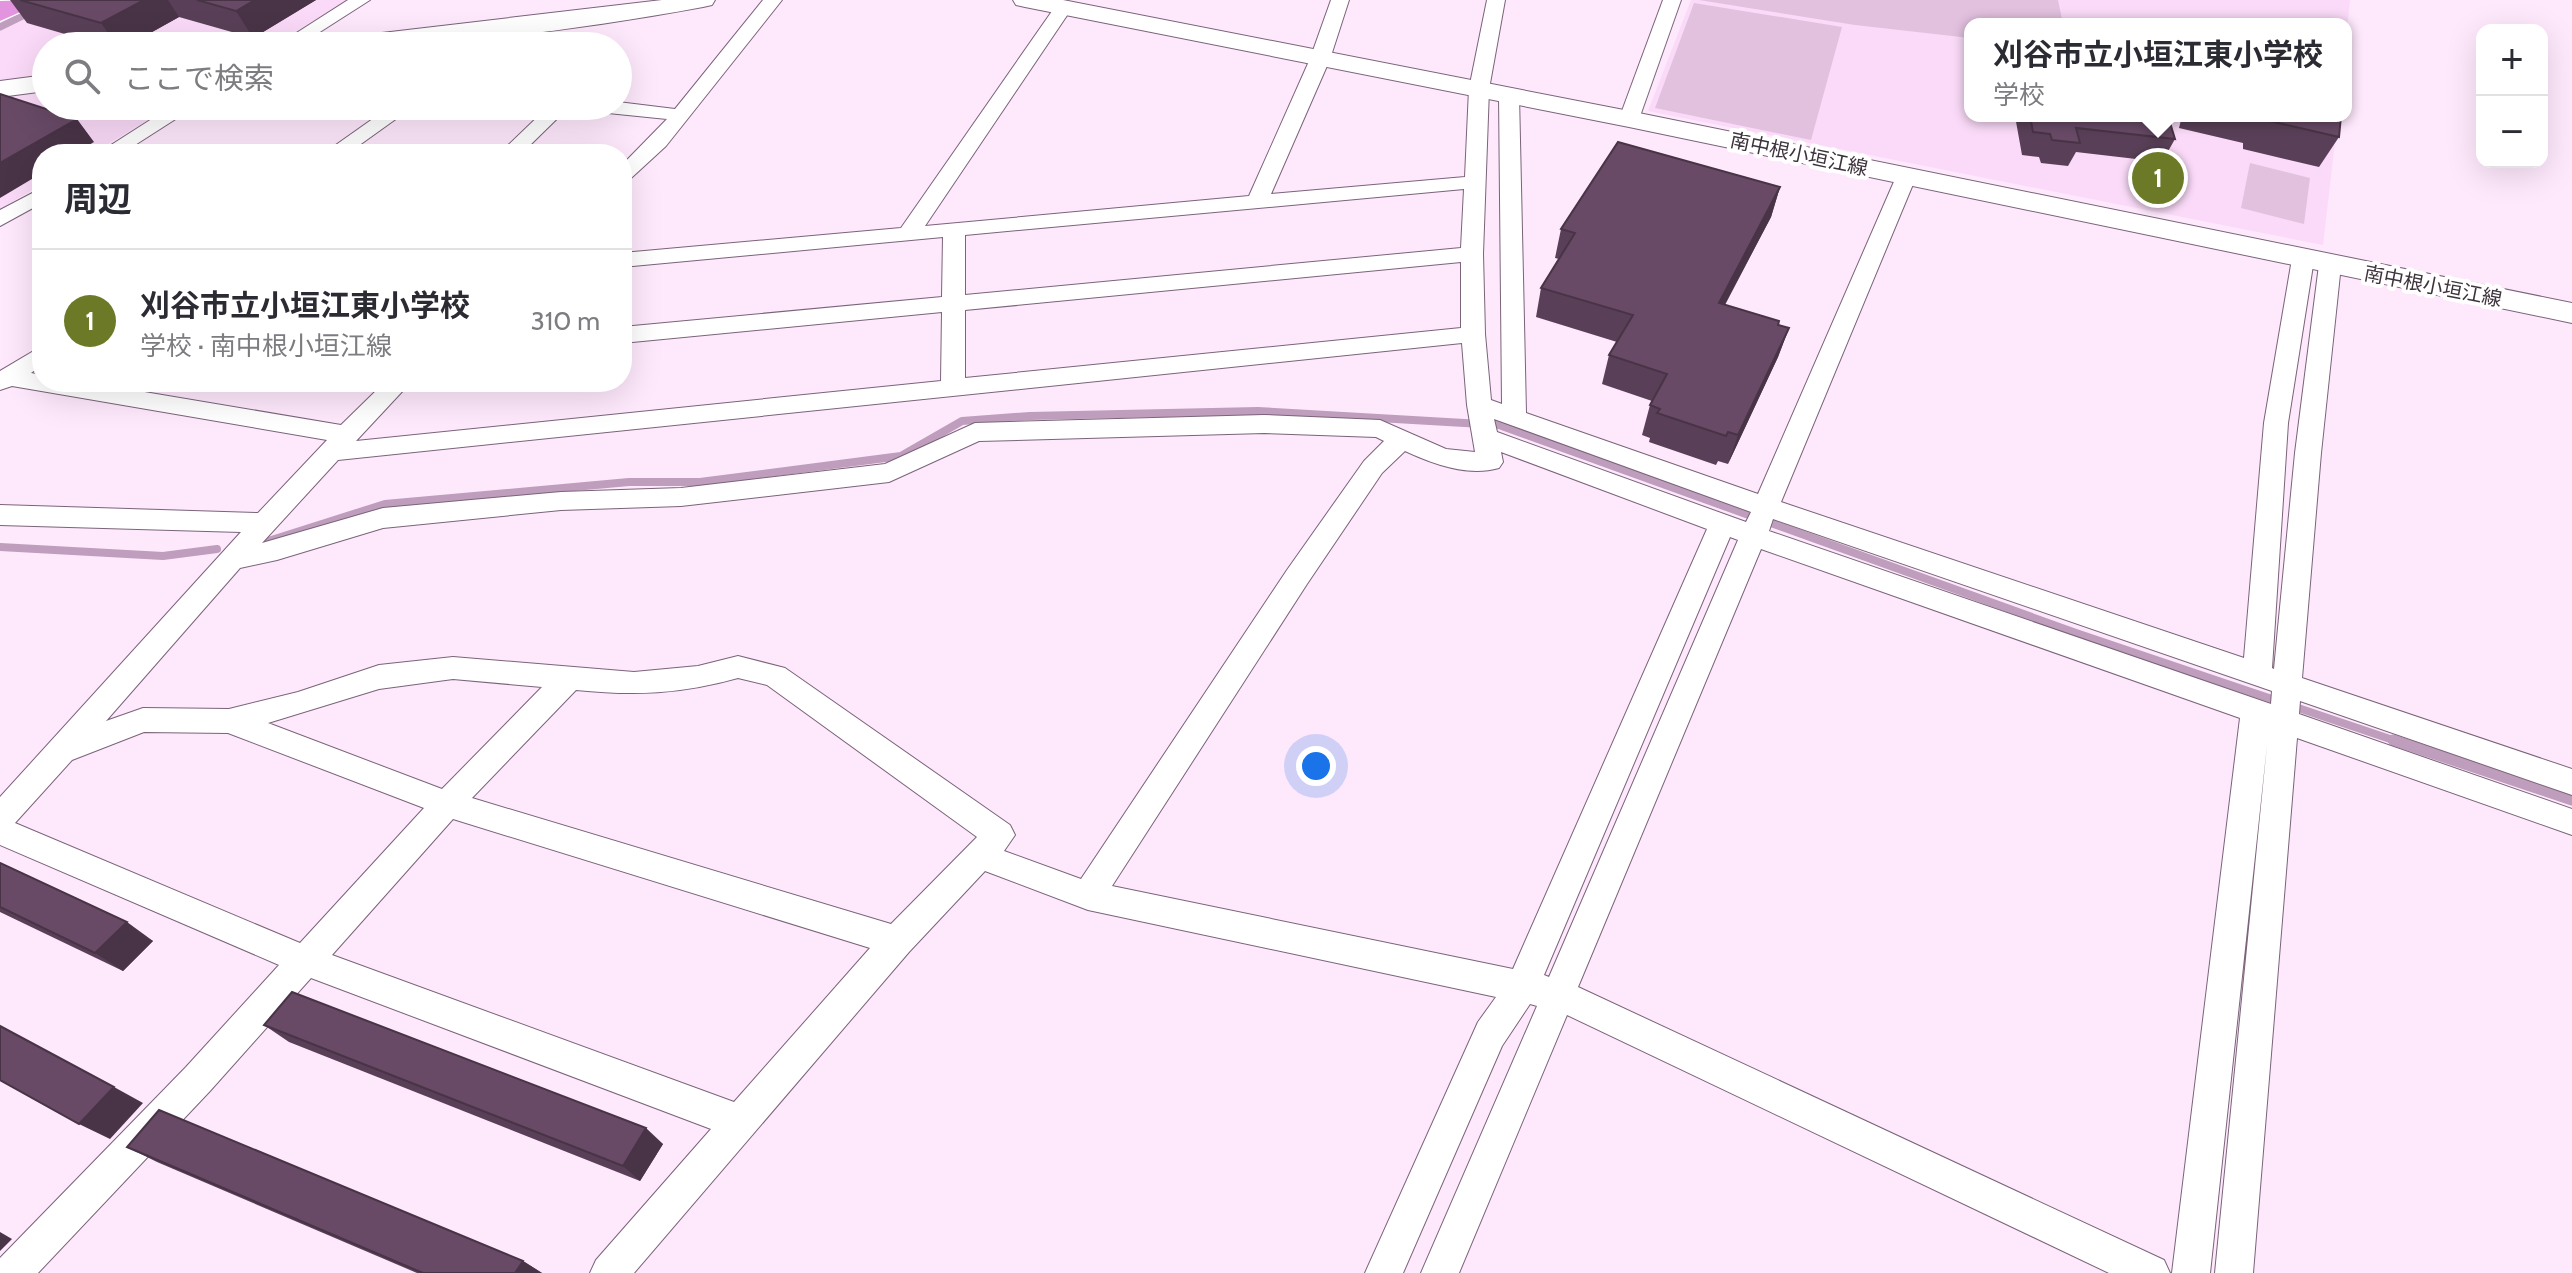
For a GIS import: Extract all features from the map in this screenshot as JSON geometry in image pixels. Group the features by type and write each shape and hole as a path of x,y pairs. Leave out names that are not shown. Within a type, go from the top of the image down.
{"highway":[{"path":"0,12 24,0"}],"main road":[{"path":"460,32 631,13 703,0"},
{"name":"南中根小垣江線","path":"1046,3 2572,313"},
{"path":"0,89 32,85"}],"street":[{"path":"308,32 361,0"},
{"path":"632,167 659,142 773,0"},
{"path":"1257,201 1320,59 1340,0"},
{"path":"234,559 277,550 383,518 561,501 681,497 889,473 975,432 1264,424 1380,429 1442,458 1490,462 1480,408 1473,334 1472,254 1479,89 1496,0"},
{"path":"1629,119 1672,0"},
{"path":"908,234 1046,3"},
{"path":"510,32 520,25"},
{"path":"1509,95 1514,415"},
{"path":"632,110 680,115"},
{"path":"123,144 163,120"},
{"path":"348,144 383,120"},
{"path":"520,144 545,120"},
{"path":"1440,1273 1906,177"},
{"path":"632,259 1475,182"},
{"path":"0,219 32,200"},
{"path":"953,388 954,229"},
{"path":"632,334 1472,254"},
{"path":"2257,672 2276,423 2303,259"},
{"path":"2234,1273 2279,704 2330,265"},
{"path":"68,392 339,443 953,388 1473,334"},
{"path":"4,380 32,361"},
{"path":"4,380 32,385"},
{"path":"0,818 64,750 263,523 389,392"},
{"path":"1480,408 1514,415 1761,521 2279,704 2572,822"},
{"path":"1486,438 1722,524 1761,521 2257,672 2279,704 2572,782"},
{"path":"1088,896 1297,577 1373,467 1400,441"},
{"path":"0,515 263,523"},
{"path":"1384,1273 1490,1034 1522,987 1722,524"},
{"path":"64,750 143,720 229,721 298,704 379,677 453,668 634,684 698,678 738,667 775,676 999,835 897,941 609,1273"},
{"path":"12,1273 198,1079 447,804 571,677"},
{"path":"2191,1273 2279,704"},
{"path":"229,721 447,804 897,941"},
{"path":"0,831 304,960 740,1122"},
{"path":"981,856 1088,896 1557,994 2151,1273"}],"shaded area":[{"path":"46,0 348,0 294,32 32,32 32,120 148,120 108,144 32,144 32,190 0,209 0,23"},
{"path":"1691,0 2350,0 2348,18 1964,18 1964,122 2337,122 2323,245 1648,111"},
{"path":"1699,0 2058,0 2062,18 1964,18 1964,37 1855,25"},
{"path":"1694,3 1842,27 1811,140 1655,108"},
{"path":"2250,163 2310,178 2304,224 2241,208"}],"building":[{"path":"20,0 144,0 101,23"},
{"path":"197,0 255,0 236,11"},
{"path":"0,94 32,104 32,120 75,120 32,144 0,163"},
{"path":"2031,122 2170,122 2175,139 2076,128 2080,143 2052,140 2050,134 2033,132"},
{"path":"2274,122 2340,122 2339,137"},
{"path":"1618,142 1780,187 1719,303 1779,321 1778,325 1789,328 1738,435 1728,432 1726,436 1657,413 1660,409 1650,405 1667,374 1609,355 1633,315 1541,288 1575,233 1561,229"},
{"path":"0,863 127,922 95,953 0,907"},
{"path":"292,992 646,1128 623,1166 264,1025"},
{"path":"0,1026 114,1087 79,1124 0,1080"},
{"path":"159,1110 523,1261 515,1273 423,1273 127,1147"}],"waterway":[{"path":"0,27 55,0"},
{"path":"262,543 385,504 629,482 700,482 901,456 962,421 1030,416 1258,411 1499,425 2076,633 2399,742"},
{"path":"0,547 163,556 217,549"},
{"path":"2393,740 2572,800"}],"place":[{"name":"刈谷市立小垣江東小学校","path":"2158,178"}]}
